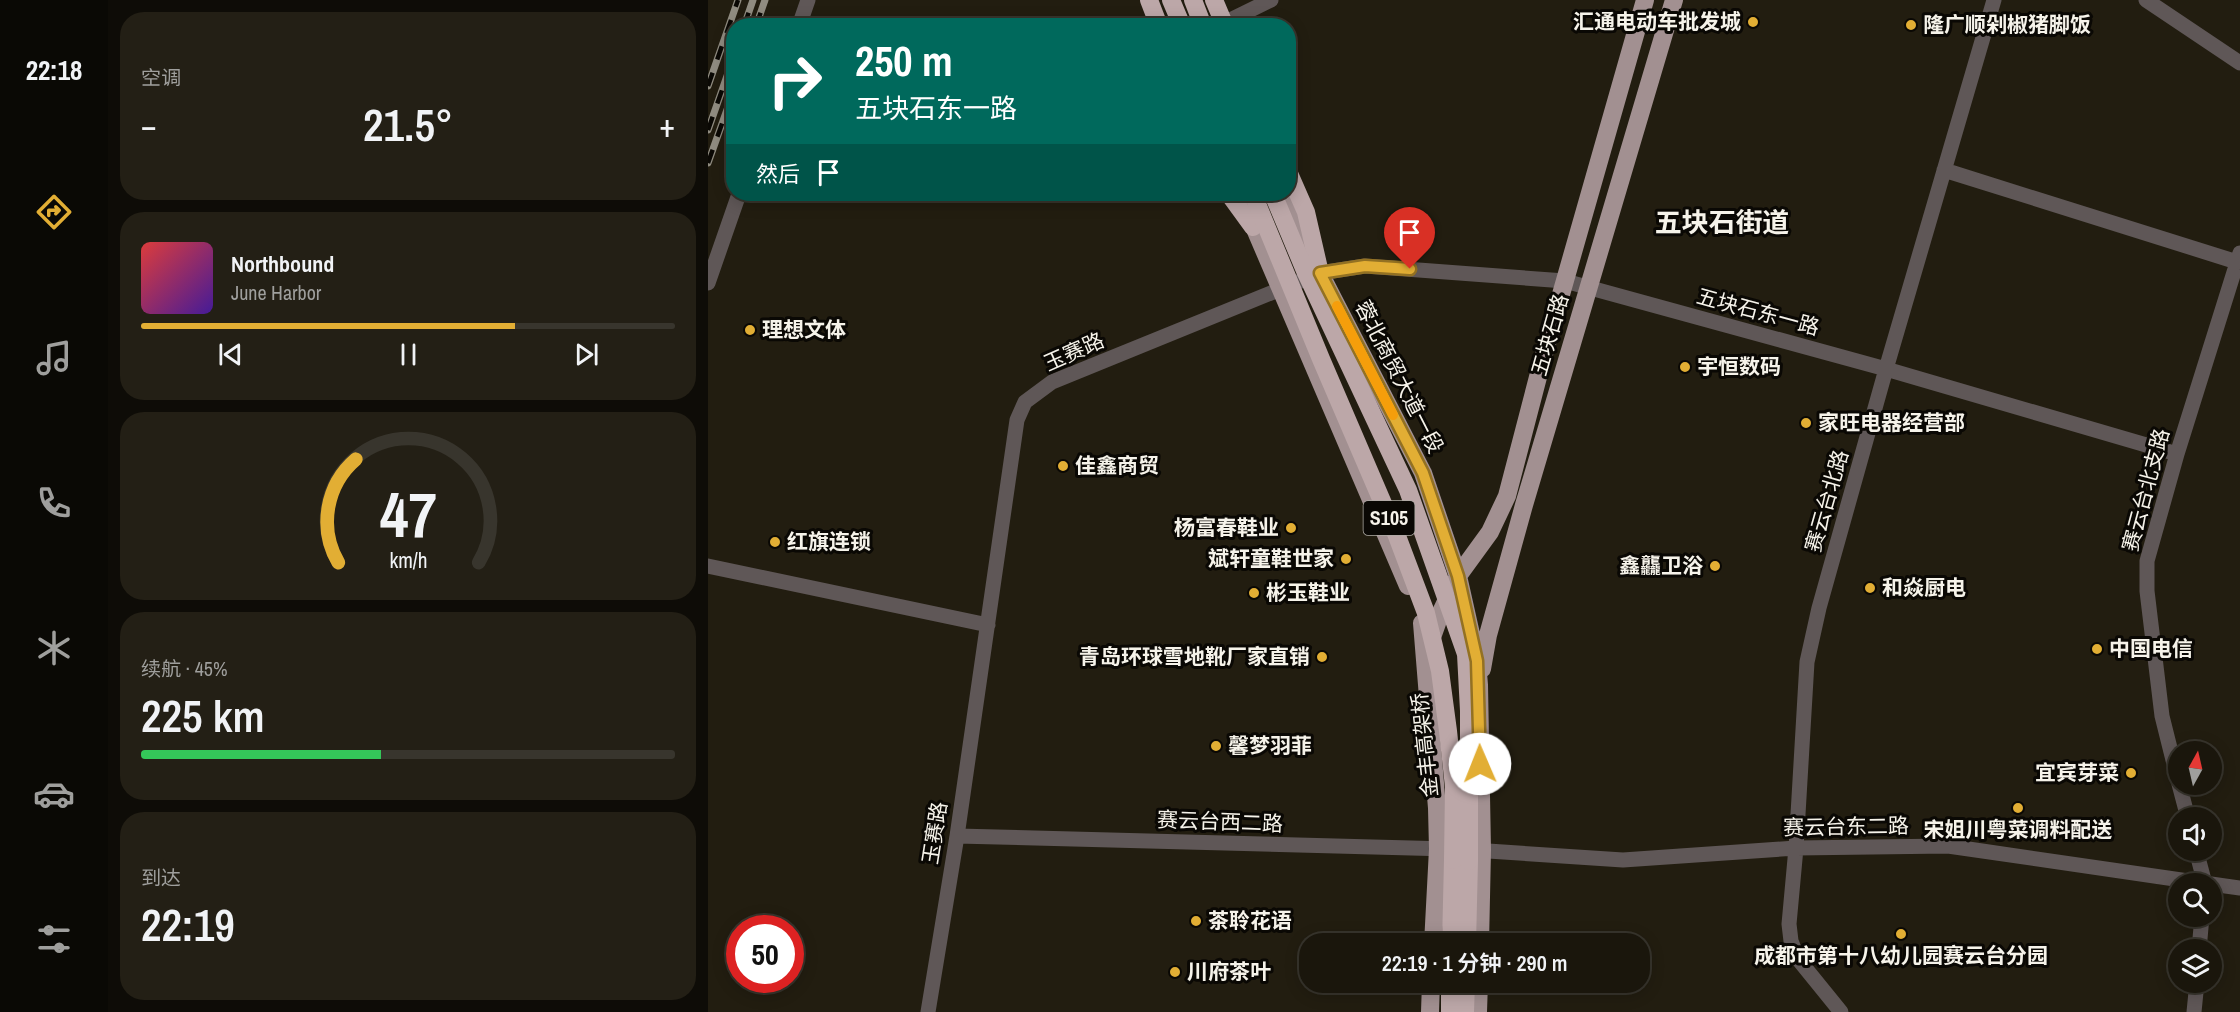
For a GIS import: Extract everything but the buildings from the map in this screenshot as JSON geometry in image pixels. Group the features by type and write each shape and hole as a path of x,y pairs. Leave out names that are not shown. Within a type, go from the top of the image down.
{"highway":[{"path":"1149,0 1156,18"},
{"path":"1172,0 1179,18"},
{"path":"1193,0 1200,18"},
{"path":"1214,0 1222,18"},
{"path":"1296,189 1306,212 1320,273"},
{"path":"1234,201 1253,227"},
{"name":"金丰高架桥","path":"1256,201 1397,536 1426,613 1440,671 1454,787 1468,857"},
{"name":"金丰高架桥","path":"1276,201 1306,273 1408,490 1466,654 1469,711 1468,857"},
{"path":"1467,933 1468,857"},
{"name":"蓉北商贸大道一段","path":"1453,933 1468,857"},
{"path":"1450,993 1450,1012"},
{"path":"1466,993 1466,1012"}],"main road":[{"path":"1163,0 1171,18"},
{"path":"1201,0 1208,18"},
{"name":"五块石路","path":"1426,657 1441,612 1458,576 1490,532 1507,496 1645,0"},
{"name":"五块石路","path":"1479,686 1494,613 1587,286 1674,0"},
{"path":"1243,201 1422,620 1437,808 1438,849 1434,933"},
{"name":"蓉北商贸大道一段","path":"1287,201 1320,273 1423,473 1458,576 1477,661 1479,686 1468,857 1478,933"},
{"path":"1430,1012 1431,993"},
{"path":"1478,1012 1479,993"}],"street":[{"path":"802,18 808,0"},
{"path":"1234,18 1271,0"},
{"name":"赛云台北路","path":"1841,1012 1798,959 1791,941 1789,924 1807,662 1819,608 1886,369 1995,0"},
{"path":"2146,0 2240,63"},
{"path":"1944,170 2239,257"},
{"path":"708,283 737,201"},
{"name":"赛云台北支路","path":"2168,741 2162,717 2147,591 2147,561 2177,454 2239,257"},
{"name":"五块石东一路","path":"1320,273 1365,266 1565,281 1886,369 2177,454"},
{"name":"玉赛路","path":"928,1012 957,836 1017,420 1025,402 1052,382 1320,273"},
{"path":"708,566 988,625"},
{"name":"赛云台西二路","path":"957,836 1438,849 1468,857"},
{"name":"赛云台东二路","path":"1468,857 1623,860 1796,848 1948,846 2168,877"},
{"name":"赛云台东二路","path":"2222,885 2240,888"},
{"path":"2194,1012 2196,993"}],"railway":[{"path":"732,18 738,0"},
{"path":"747,18 753,0"},
{"path":"759,18 765,0"},
{"path":"708,86 726,34"},
{"path":"708,130 726,79"},
{"path":"708,163 726,112"}],"slow traffic":[{"path":"1337,306 1393,415"}],"place":[{"name":"汇通电动车批发城","path":"1753,22"},
{"name":"隆广顺剁椒猪脚饭","path":"1911,25"},
{"name":"理想文体","path":"750,330"},
{"name":"宇恒数码","path":"1685,367"},
{"name":"家旺电器经营部","path":"1806,423"},
{"name":"佳鑫商贸","path":"1063,466"},
{"name":"杨富春鞋业","path":"1291,528"},
{"name":"红旗连锁","path":"775,542"},
{"name":"斌轩童鞋世家","path":"1346,559"},
{"name":"鑫龘卫浴","path":"1715,566"},
{"name":"和焱厨电","path":"1870,588"},
{"name":"彬玉鞋业","path":"1254,593"},
{"name":"中国电信","path":"2097,649"},
{"name":"青岛环球雪地靴厂家直销","path":"1322,657"},
{"name":"馨梦羽菲","path":"1216,746"},
{"name":"宜宾芽菜","path":"2131,773"},
{"name":"宋姐川粤菜调料配送","path":"2018,808"},
{"name":"茶聆花语","path":"1196,921"},
{"name":"成都市第十八幼儿园赛云台分园","path":"1901,934"},
{"name":"川府茶叶","path":"1175,972"}],"district":[{"name":"五块石街道","path":"1722,223"}],"route":[{"path":"1410,269 1365,266 1320,273 1423,473 1458,576 1477,661 1480,764"}]}
